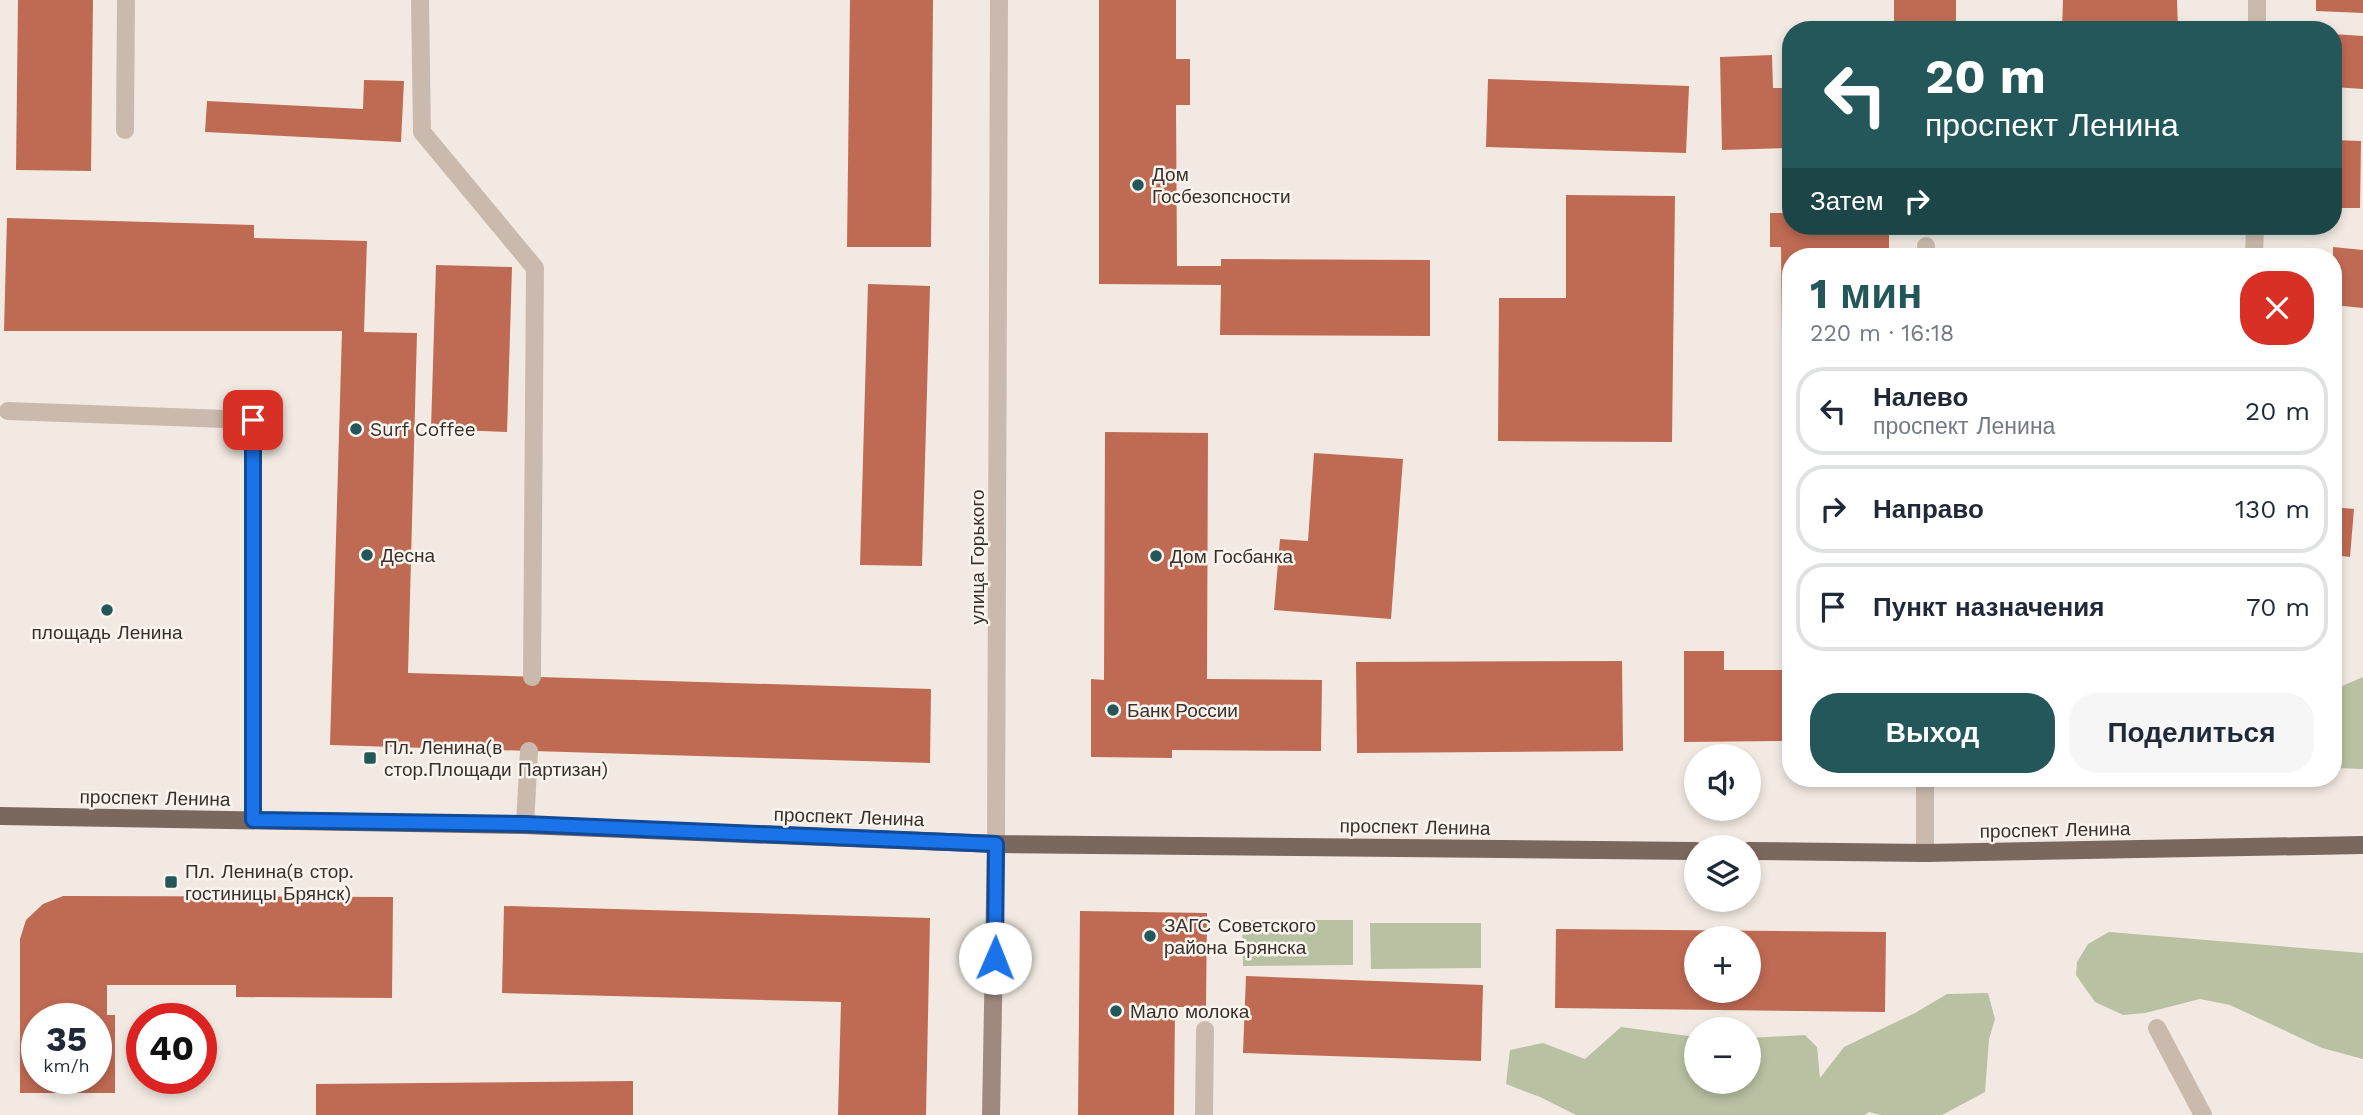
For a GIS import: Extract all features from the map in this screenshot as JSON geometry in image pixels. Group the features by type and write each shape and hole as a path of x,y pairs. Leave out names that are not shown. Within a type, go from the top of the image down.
{"main road":[{"name":"проспект Ленина","path":"0,816 525,824 996,844 1684,851"},
{"name":"проспект Ленина","path":"1761,851 1925,853 2363,845"}],"street":[{"path":"125,130 126,0"},
{"path":"420,0 422,132 535,268 532,677"},
{"name":"улица Горького","path":"991,1115 996,844 999,0"},
{"path":"2257,0 2257,21"},
{"path":"8,411 253,420 253,820"},
{"path":"525,824 530,751"},
{"path":"1925,787 1925,853"},
{"path":"2157,1028 2203,1115"},
{"path":"1204,1115 1205,1030"}],"green space":[{"path":"2363,677 2363,769 2342,768 2342,686"},
{"path":"1242,920 1353,920 1353,965 1243,966"},
{"path":"1370,923 1481,923 1481,968 1371,969"},
{"path":"2109,932 2363,953 2363,1059 2322,1048 2230,1005 2200,999 2145,1013 2123,1015 2095,1002 2076,975 2077,962 2088,944"},
{"path":"1988,993 1995,1019 1989,1039 1985,1092 1942,1115 1881,1115 1869,1112 1865,1115 1576,1115 1506,1084 1510,1050 1543,1043 1585,1059 1621,1027 1684,1035 1684,1094 1761,1094 1761,1037 1805,1035 1817,1047 1820,1078 1844,1047 1915,1013 1947,994"}],"building":[{"path":"18,0 93,0 91,171 16,170"},
{"path":"850,0 933,0 931,247 847,247"},
{"path":"1099,0 1176,0 1176,59 1190,59 1190,105 1176,105 1177,266 1221,266 1221,259 1430,260 1430,336 1220,335 1221,285 1099,284"},
{"path":"1894,0 1956,0 1956,21 1894,21"},
{"path":"2063,0 2177,0 2178,21 2062,21"},
{"path":"2316,0 2363,0 2363,13 2316,11"},
{"path":"2342,35 2363,36 2363,89 2342,88"},
{"path":"1772,55 1773,88 1782,88 1782,148 1722,150 1720,57"},
{"path":"1488,79 1689,86 1686,153 1486,147"},
{"path":"364,80 404,81 401,142 205,132 207,101 363,109"},
{"path":"2342,140 2361,141 2360,208 2342,208"},
{"path":"1566,195 1675,196 1672,442 1498,441 1499,298 1566,298"},
{"path":"1770,213 1782,213 1782,235 1889,235 1889,248 1782,248 1782,341 1781,247 1770,247"},
{"path":"7,218 254,225 254,238 367,241 364,332 417,333 408,673 931,689 930,763 330,745 342,331 4,331"},
{"path":"2333,247 2363,250 2363,308 2342,306 2342,248"},
{"path":"436,265 512,267 507,432 431,429"},
{"path":"868,284 930,286 922,566 860,565"},
{"name":"Дом Госбанка","path":"1105,432 1208,433 1207,679 1322,680 1321,751 1172,750 1172,758 1091,757 1091,679 1104,680"},
{"path":"1314,453 1403,459 1391,619 1274,610 1280,539 1308,541"},
{"path":"2342,508 2354,509 2350,557 2342,556"},
{"path":"1684,651 1724,651 1724,670 1782,670 1782,741 1684,742"},
{"path":"1622,661 1623,751 1357,753 1356,662"},
{"path":"63,896 393,897 392,998 236,997 236,985 107,985 107,1003 21,1003 20,1093 20,939 26,920 43,904"},
{"path":"504,906 930,918 926,1115 838,1115 841,1002 502,993"},
{"path":"1080,911 1207,913 1206,1007 1175,1007 1174,1115 1078,1115"},
{"path":"1556,929 1684,930 1684,1003 1761,1003 1761,931 1886,932 1885,1012 1555,1008"},
{"path":"1246,976 1483,985 1481,1061 1243,1053"},
{"path":"112,1015 115,1015 115,1093 112,1093"},
{"path":"633,1081 633,1115 316,1115 316,1084"}],"place":[{"name":"Дом Госбезопсности","path":"1138,185"},
{"name":"Surf Coffee","path":"356,429"},
{"name":"Десна","path":"367,555"},
{"name":"Дом Госбанка","path":"1156,556"},
{"name":"площадь Ленина","path":"107,610"},
{"name":"Банк России","path":"1113,710"},
{"name":"Пл. Ленина(в стор.Площади Партизан)","path":"370,758"},
{"name":"Пл. Ленина(в стор. гостиницы Брянск)","path":"171,882"},
{"name":"ЗАГС Советского района Брянска","path":"1150,936"},
{"name":"Мало молока","path":"1116,1011"}],"route":[{"path":"253,420 253,820 525,824 996,844 995,958"}]}
